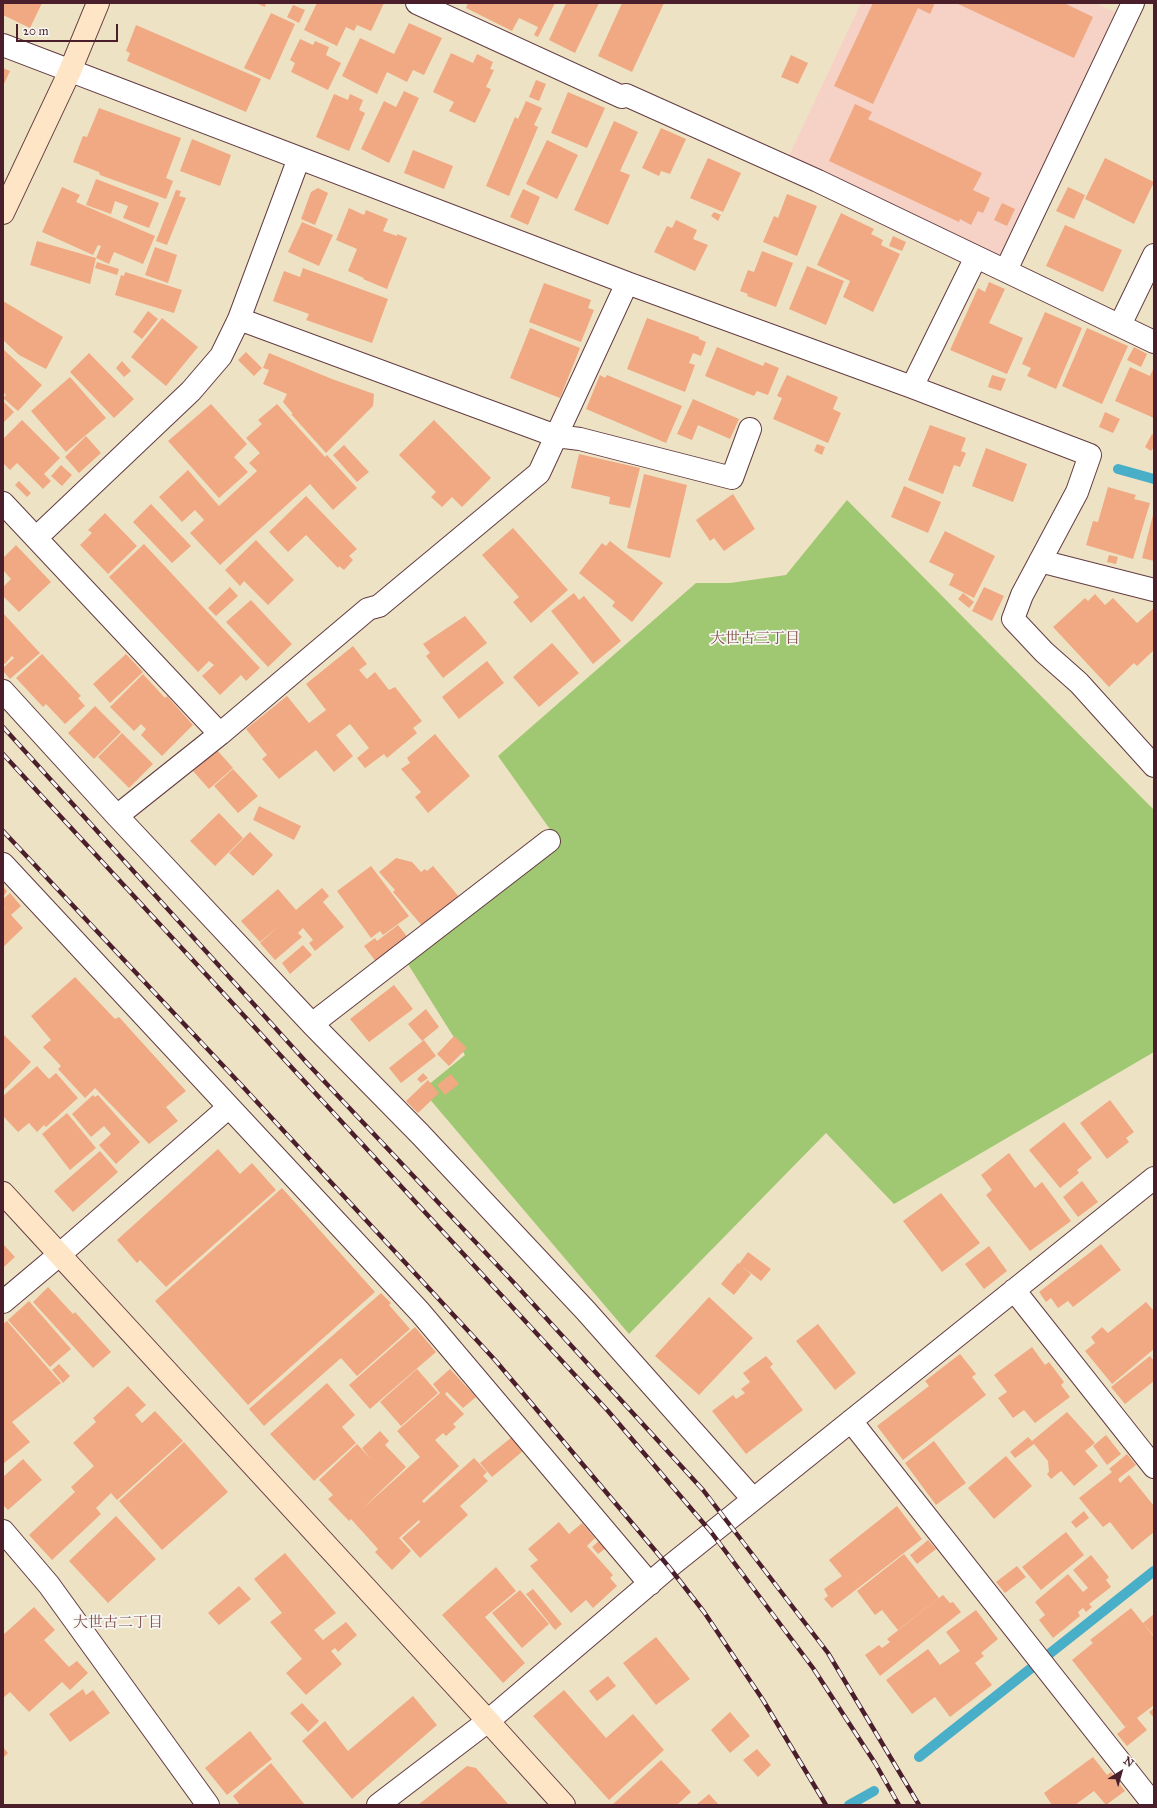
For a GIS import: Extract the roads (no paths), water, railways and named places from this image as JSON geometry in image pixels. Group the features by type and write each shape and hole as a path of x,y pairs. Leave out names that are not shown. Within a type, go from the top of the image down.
{"street":[{"path":"3,213 70,71 98,3"},
{"path":"417,3 622,97 626,95 818,181 1154,342"},
{"path":"1006,270 1133,3"},
{"path":"3,45 627,283 912,387 1090,455 1077,492 1022,595 1013,619 1044,652 1079,683 1151,759"},
{"path":"36,538 191,391 221,356 239,319 299,158"},
{"path":"1120,326 1154,255"},
{"path":"912,387 976,257"},
{"path":"117,816 220,734 368,609 379,606 539,473 627,283"},
{"path":"239,319 556,436 580,439 732,478 750,430"},
{"path":"3,503 220,734"},
{"path":"1040,561 1154,590"},
{"path":"3,691 117,816 312,1024 420,1134 586,1311 753,1499"},
{"path":"312,1024 549,841"},
{"path":"3,864 420,1312 650,1584"},
{"path":"3,1302 229,1107"},
{"path":"378,1805 488,1721 753,1499 1154,1178"},
{"path":"3,1193 564,1805"},
{"path":"1014,1290 1154,1466"},
{"path":"851,1421 1154,1805"},
{"path":"3,1531 49,1585 208,1805"}],"waterway":[{"path":"1118,469 1154,479"},
{"path":"919,1757 1154,1571"},
{"path":"849,1805 874,1791"}],"railway":[{"path":"3,727 307,1063 515,1284 703,1490 828,1653 919,1805"},
{"path":"3,754 608,1411 711,1532 813,1668 875,1763 899,1805"},
{"path":"3,831 245,1089 495,1360 669,1567 704,1612 763,1700 826,1805"}],"district":[{"name":"大世古三丁目","path":"755,639"},
{"name":"大世古二丁目","path":"118,1623"}]}
